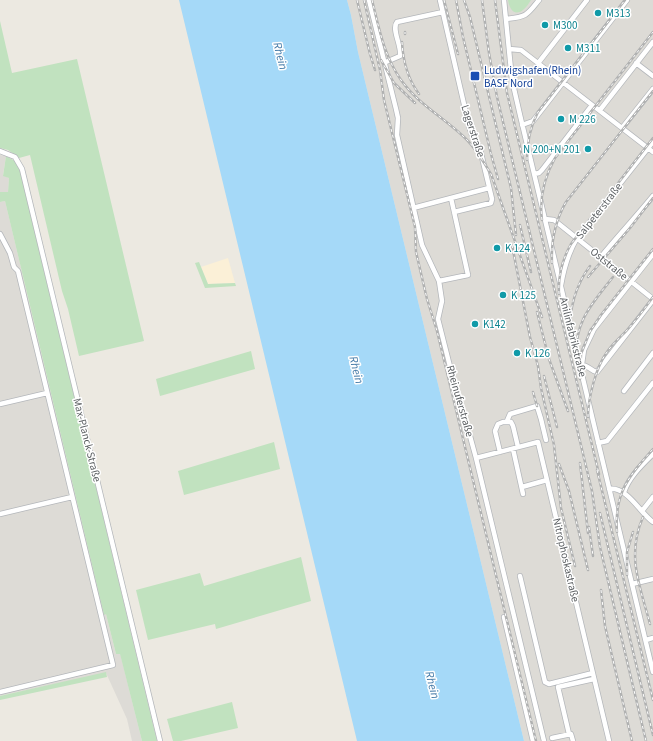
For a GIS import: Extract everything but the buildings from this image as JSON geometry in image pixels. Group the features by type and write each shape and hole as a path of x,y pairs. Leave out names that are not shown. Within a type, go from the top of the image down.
{"street":[{"name":"Rheinuferstraße","path":"369,0 386,62 397,113 397,135 422,245 439,281 442,301 438,319 466,430 470,436 476,458 544,741"},
{"name":"Lagerstraße","path":"440,0 472,135 480,149 492,199 491,202 454,212"},
{"name":"Anilinfabrikstraße","path":"504,0 512,80 561,287 581,364 598,443 653,672"},
{"path":"506,19 523,17 539,0"},
{"path":"538,62 587,0"},
{"path":"522,125 533,121 627,0"},
{"path":"386,62 400,56 400,47 395,29 395,25 398,22 443,12"},
{"path":"600,110 653,42"},
{"path":"509,49 521,50 538,62 653,152"},
{"path":"636,63 653,76"},
{"path":"622,128 653,89"},
{"path":"534,174 539,173 542,170 592,105"},
{"name":"Salpeterstraße","path":"561,287 564,269 569,253 577,238 653,142"},
{"name":"Max-Planck-Straße","path":"0,151 15,156 22,169 160,741"},
{"path":"413,208 489,188"},
{"path":"600,258 653,196"},
{"path":"439,281 468,275 451,198"},
{"name":"Oststraße","path":"545,220 554,220 653,299"},
{"path":"0,234 10,252 14,267 18,271 113,665 0,692"},
{"path":"653,254 594,329 584,350 581,364 586,365 597,372 653,299"},
{"path":"624,392 653,353"},
{"path":"598,443 607,441 653,383"},
{"path":"0,404 47,393"},
{"path":"476,458 548,440 537,406 510,414 507,422"},
{"path":"500,452 496,435 496,428 498,424 511,422 518,447"},
{"name":"Nitrophoskastraße","path":"538,442 609,741"},
{"path":"513,449 523,494"},
{"path":"624,492 628,482 653,454"},
{"path":"522,487 547,480"},
{"path":"610,490 617,489 624,492 653,522"},
{"path":"0,514 72,497"},
{"path":"642,511 653,497"},
{"path":"520,576 545,682 558,685 594,679"},
{"path":"632,584 653,579"},
{"path":"504,617 533,741"},
{"path":"646,640 653,638"},
{"path":"558,685 593,673"},
{"path":"558,685 569,734 571,734 573,741"},
{"path":"552,738 569,734"}],"shaded area":[{"path":"347,0 653,0 653,741 524,741 358,52"},
{"path":"0,155 6,156 3,175 9,178 8,192 0,192"},
{"path":"5,201 104,614 106,614 116,654 120,653 142,741 132,741 127,719 106,673 0,696 0,202"},
{"path":"228,258 235,283 208,284 201,267"}],"green space":[{"path":"508,0 531,0 524,9 517,13 512,11"},
{"path":"0,21 12,73 77,59 144,341 79,356 30,155 19,158 8,150 0,148"},
{"path":"6,156 15,161 20,171 157,741 142,741 120,654 116,654 106,614 104,615 5,201 0,202 0,192 8,192 9,178 3,176"},
{"path":"199,262 208,284 235,283 236,286 205,288 195,263"},
{"path":"251,351 255,369 160,396 156,379"},
{"path":"274,442 280,469 184,495 178,471"},
{"path":"301,557 311,601 216,629 215,624 148,640 136,590 200,573 204,586"},
{"path":"106,672 107,677 0,700 0,696"},
{"path":"232,702 238,728 181,741 173,741 167,719"}],"water":[{"name":"Rhein","path":"179,0 347,0 358,52 524,741 357,741"}],"railway":[{"path":"357,0 375,70"},
{"path":"364,0 373,39"},
{"path":"372,0 386,52 401,80 415,96 472,145 491,174 542,317"},
{"path":"444,0 458,54"},
{"path":"456,0 463,37 498,179"},
{"path":"464,0 470,17 511,188 516,235"},
{"path":"482,0 497,97 592,491 600,547 646,741"},
{"path":"495,0 507,93 599,474"},
{"path":"527,160 530,135 538,112 625,0"},
{"path":"542,220 541,204 543,188 555,158 653,32"},
{"path":"372,35 380,70 384,100 415,227 416,252 427,299 437,331 536,741"},
{"path":"402,42 406,69 411,82 419,94"},
{"path":"381,60 394,83 415,103"},
{"path":"552,263 554,231 566,202 653,91"},
{"path":"559,294 561,269 571,244 653,138"},
{"path":"588,277 630,228 653,198"},
{"path":"520,225 531,272"},
{"path":"512,245 530,337 538,366 541,388 554,445 561,508 575,566"},
{"path":"589,333 601,315 653,249"},
{"path":"569,338 571,309 576,291 590,266"},
{"path":"576,362 578,336 585,315 613,277"},
{"path":"588,417 589,401 593,383 603,358 653,297"},
{"path":"537,312 549,359 568,411"},
{"path":"580,379 581,354 591,329"},
{"path":"544,376 557,427"},
{"path":"533,392 537,406"},
{"path":"617,532 618,506 625,486 630,477 653,449"},
{"path":"580,463 588,533"},
{"path":"559,464 569,491 588,570"},
{"path":"597,470 653,700"},
{"path":"600,513 653,735"},
{"path":"643,517 638,531 635,558 636,571 650,624"},
{"path":"589,527 593,556"},
{"path":"627,575 627,552 633,532"},
{"path":"601,590 605,626 632,741"}],"place":[{"name":"M313","path":"598,13"},
{"name":"M300","path":"545,25"},
{"name":"M311","path":"568,48"},
{"name":"Ludwigshafen(Rhein) BASF Nord","path":"475,76"},
{"name":"M 226","path":"561,119"},
{"name":"N 200+N 201","path":"588,149"},
{"name":"K 124","path":"497,248"},
{"name":"K 125","path":"503,295"},
{"name":"K142","path":"475,324"},
{"name":"K 126","path":"517,353"}]}
